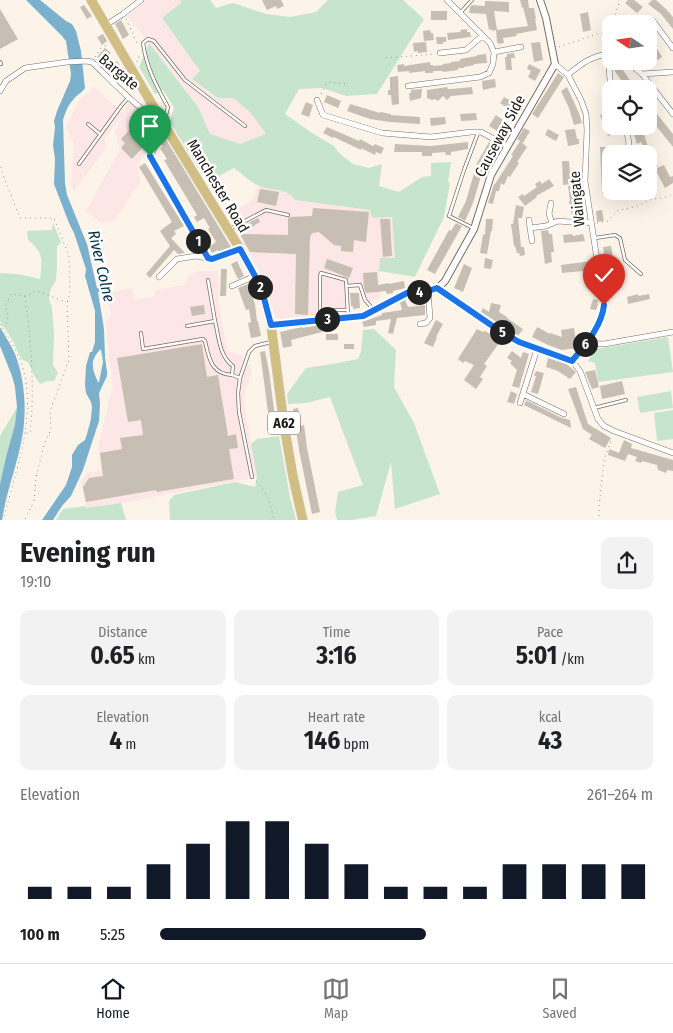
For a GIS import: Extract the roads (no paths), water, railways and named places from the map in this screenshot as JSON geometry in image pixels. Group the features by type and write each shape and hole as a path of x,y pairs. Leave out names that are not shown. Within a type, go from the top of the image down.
{"main road":[{"name":"Manchester Road","path":"91,0 240,249 255,276 264,298 271,325 293,477 303,520"}],"street":[{"path":"106,24 141,0"},
{"path":"408,86 480,77 489,73 493,64 494,52 490,43 447,0"},
{"path":"540,0 546,18 555,64"},
{"path":"658,28 673,48"},
{"path":"440,53 466,50 482,36"},
{"path":"494,52 521,47"},
{"path":"568,75 593,58 602,56"},
{"name":"Bargate","path":"0,91 6,81 25,68 67,62 89,62 153,117 163,123"},
{"name":"Waingate","path":"555,64 568,75 586,114 585,181 604,305 603,314 586,343 572,361"},
{"name":"Causeway Side","path":"437,288 446,281 474,229 491,174 555,64"},
{"path":"637,70 673,114"},
{"path":"642,74 673,72"},
{"path":"317,100 323,115 382,132 430,137 481,132 507,146"},
{"path":"163,123 162,133 150,156 208,258"},
{"path":"551,202 549,214 552,223"},
{"path":"528,220 532,241"},
{"path":"530,228 546,226 558,220 591,223"},
{"path":"159,277 177,259 196,256 212,259 240,249"},
{"path":"232,286 255,276"},
{"path":"271,325 348,313 363,316 407,293 437,288 519,342 572,361 580,371 600,422 604,426 673,453"},
{"path":"420,324 426,323 430,318 428,291"},
{"path":"586,343 604,344 673,332"},
{"path":"520,403 537,349"},
{"path":"523,394 564,414"}],"lane":[{"path":"460,13 472,0"},
{"path":"163,123 168,107 149,69 143,43 148,39 154,41 185,80 245,126"},
{"path":"79,164 129,97"},
{"path":"88,124 101,135"},
{"path":"474,229 449,216 479,132"},
{"path":"228,230 266,210 288,215"},
{"path":"593,238 615,235 620,238 625,260 641,274"},
{"path":"320,274 346,280 348,313 320,310 320,274"},
{"path":"208,280 223,356 233,366 232,375"},
{"path":"347,286 360,285 365,300 373,310"},
{"path":"187,326 215,322"},
{"path":"141,333 143,349 203,339 205,340 210,358 219,372 240,378"},
{"path":"252,477 239,412 238,393 240,378 249,352 255,346 273,342"},
{"path":"594,408 626,400"}],"water":[{"path":"26,0 40,0 72,24 76,31 81,51 85,88 74,98 63,120 65,183 67,195 87,244 97,288 109,290 109,292 98,292 104,329 107,376 99,393 99,421 83,470 71,496 53,520 42,520 66,485 72,467 72,455 78,445 85,440 87,434 92,407 86,393 86,366 95,342 95,311 85,276 86,269 54,184 54,121 71,74 66,41","holes":["101,349 103,362 99,382 98,382 94,373 93,361"]},
{"path":"0,327 18,364 25,406 22,438 2,520 0,520 0,484 15,424 17,407 12,376 0,346"}],"water label":[{"name":"River Colne","path":"102,266"}]}
